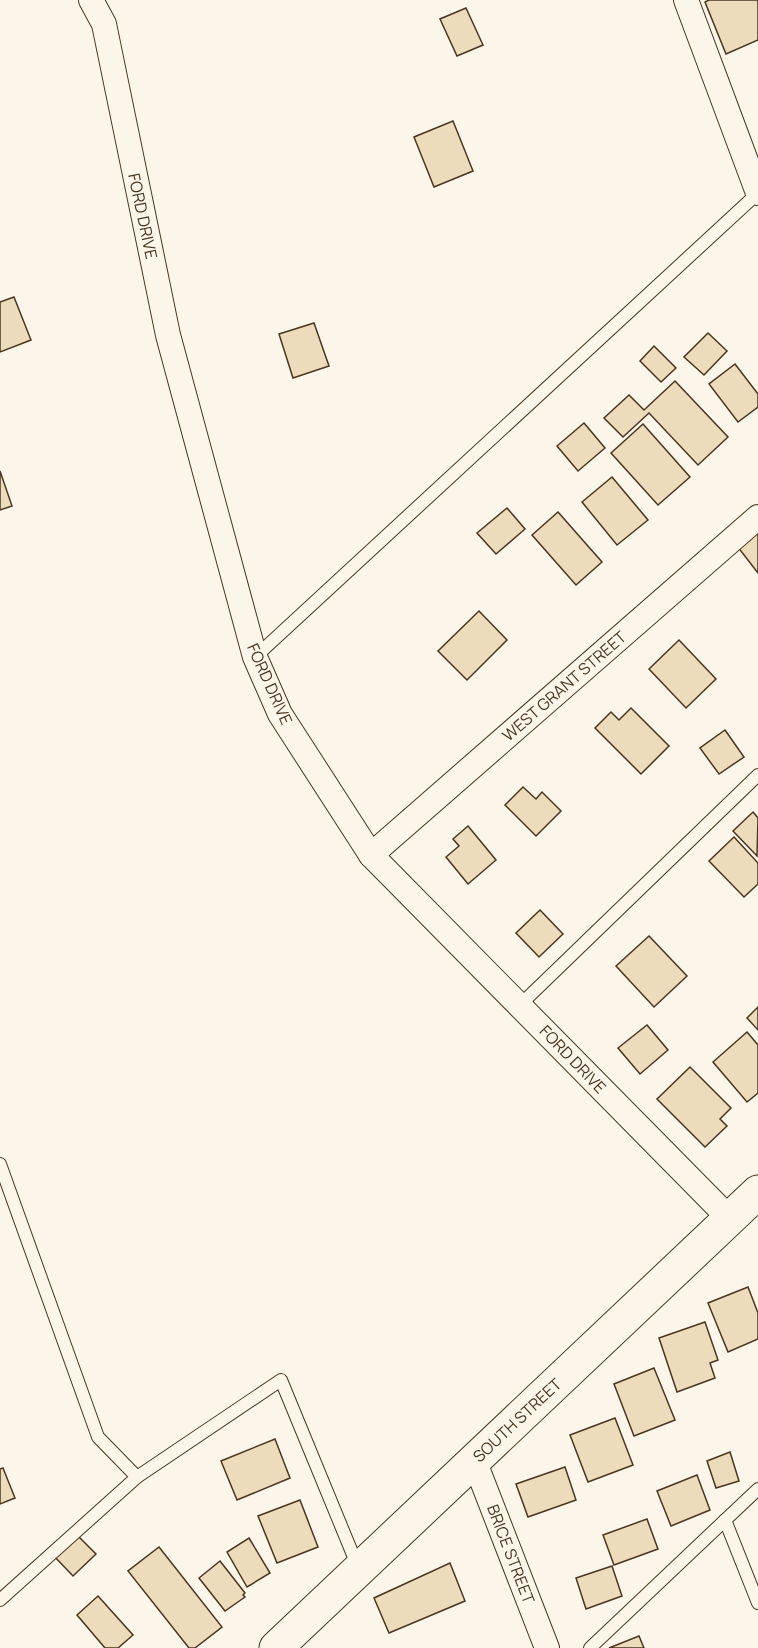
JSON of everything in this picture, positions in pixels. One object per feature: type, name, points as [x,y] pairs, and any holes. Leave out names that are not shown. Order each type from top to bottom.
[{"type":"street","name":"FORD DRIVE","points":[[91,0],[104,24],[168,335],[255,657],[280,714],[371,855],[729,1218]]},
{"type":"street","points":[[686,0],[758,193]]},
{"type":"street","name":"WEST GRANT STREET","points":[[371,855],[758,517]]},
{"type":"street","name":"SOUTH STREET","points":[[276,1648],[758,1192]]},
{"type":"street","name":"BRICE STREET","points":[[474,1460],[547,1648]]},
{"type":"lane","points":[[255,657],[758,193]]},
{"type":"lane","points":[[520,1005],[758,775]]},
{"type":"lane","points":[[0,1164],[98,1437],[136,1477]]},
{"type":"lane","points":[[0,1600],[136,1477],[281,1380],[359,1569]]},
{"type":"lane","points":[[590,1648],[758,1489]]},
{"type":"lane","points":[[725,1520],[758,1603]]},
{"type":"building","points":[[709,0],[758,0],[758,40],[726,54],[705,2]]},
{"type":"building","points":[[466,8],[483,45],[457,56],[440,19]]},
{"type":"building","points":[[453,121],[473,171],[434,187],[414,137]]},
{"type":"building","points":[[14,297],[31,340],[0,352],[0,302]]},
{"type":"building","points":[[314,323],[329,366],[293,378],[279,334]]},
{"type":"building","points":[[708,333],[727,351],[704,375],[684,357]]},
{"type":"building","points":[[654,346],[676,368],[661,382],[640,361]]},
{"type":"building","points":[[735,364],[758,394],[758,407],[738,422],[709,384]]},
{"type":"building","points":[[675,381],[728,437],[698,465],[649,413],[623,437],[604,418],[629,395],[644,410]]},
{"type":"building","points":[[584,423],[605,448],[578,471],[557,446]]},
{"type":"building","points":[[643,424],[690,477],[658,505],[611,453]]},
{"type":"building","points":[[0,471],[12,506],[0,510]]},
{"type":"building","points":[[612,477],[648,520],[617,545],[582,502]]},
{"type":"building","points":[[507,508],[525,529],[496,554],[477,533]]},
{"type":"building","points":[[558,512],[602,562],[576,585],[532,535]]},
{"type":"building","points":[[758,530],[758,573],[737,546]]},
{"type":"building","points":[[479,611],[507,640],[467,680],[438,651]]},
{"type":"building","points":[[679,640],[716,679],[686,708],[649,669]]},
{"type":"building","points":[[631,708],[669,746],[641,774],[595,728],[611,712],[619,720]]},
{"type":"building","points":[[725,730],[744,757],[719,774],[700,748]]},
{"type":"building","points":[[523,787],[536,799],[542,792],[561,811],[536,836],[505,805]]},
{"type":"building","points":[[753,812],[758,818],[757,856],[733,831]]},
{"type":"building","points":[[468,826],[496,860],[468,884],[446,857],[459,846],[453,839]]},
{"type":"building","points":[[734,837],[758,863],[758,884],[744,897],[709,861]]},
{"type":"building","points":[[540,910],[563,934],[539,957],[516,933]]},
{"type":"building","points":[[649,936],[687,976],[654,1007],[616,966]]},
{"type":"building","points":[[758,1007],[758,1030],[747,1018]]},
{"type":"building","points":[[647,1025],[668,1050],[640,1074],[618,1048]]},
{"type":"building","points":[[747,1032],[758,1045],[758,1093],[747,1102],[713,1062]]},
{"type":"building","points":[[690,1067],[731,1108],[720,1119],[727,1126],[705,1147],[657,1099]]},
{"type":"building","points":[[748,1287],[758,1313],[758,1339],[728,1352],[708,1303]]},
{"type":"building","points":[[705,1322],[718,1360],[710,1363],[715,1378],[677,1392],[659,1338]]},
{"type":"building","points":[[654,1368],[675,1420],[634,1436],[614,1384]]},
{"type":"building","points":[[615,1418],[633,1465],[588,1482],[570,1435]]},
{"type":"building","points":[[275,1439],[290,1478],[237,1500],[221,1461]]},
{"type":"building","points":[[730,1452],[739,1481],[716,1488],[707,1461]]},
{"type":"building","points":[[565,1467],[576,1500],[528,1517],[516,1484]]},
{"type":"building","points":[[3,1468],[15,1498],[0,1504],[0,1469]]},
{"type":"building","points":[[697,1475],[710,1510],[671,1526],[657,1491]]},
{"type":"building","points":[[300,1500],[318,1547],[277,1563],[258,1516]]},
{"type":"building","points":[[647,1519],[658,1549],[614,1565],[603,1535]]},
{"type":"building","points":[[75,1533],[96,1554],[73,1576],[53,1555]]},
{"type":"building","points":[[249,1538],[270,1573],[247,1587],[227,1552]]},
{"type":"building","points":[[159,1547],[222,1627],[195,1648],[189,1648],[128,1571]]},
{"type":"building","points":[[220,1561],[245,1593],[243,1595],[245,1597],[225,1611],[199,1578]]},
{"type":"building","points":[[450,1563],[465,1601],[389,1633],[374,1598]]},
{"type":"building","points":[[612,1566],[622,1596],[586,1609],[576,1578]]},
{"type":"building","points":[[98,1596],[133,1635],[118,1648],[105,1648],[77,1615]]},
{"type":"building","points":[[639,1636],[644,1648],[609,1648]]}]
